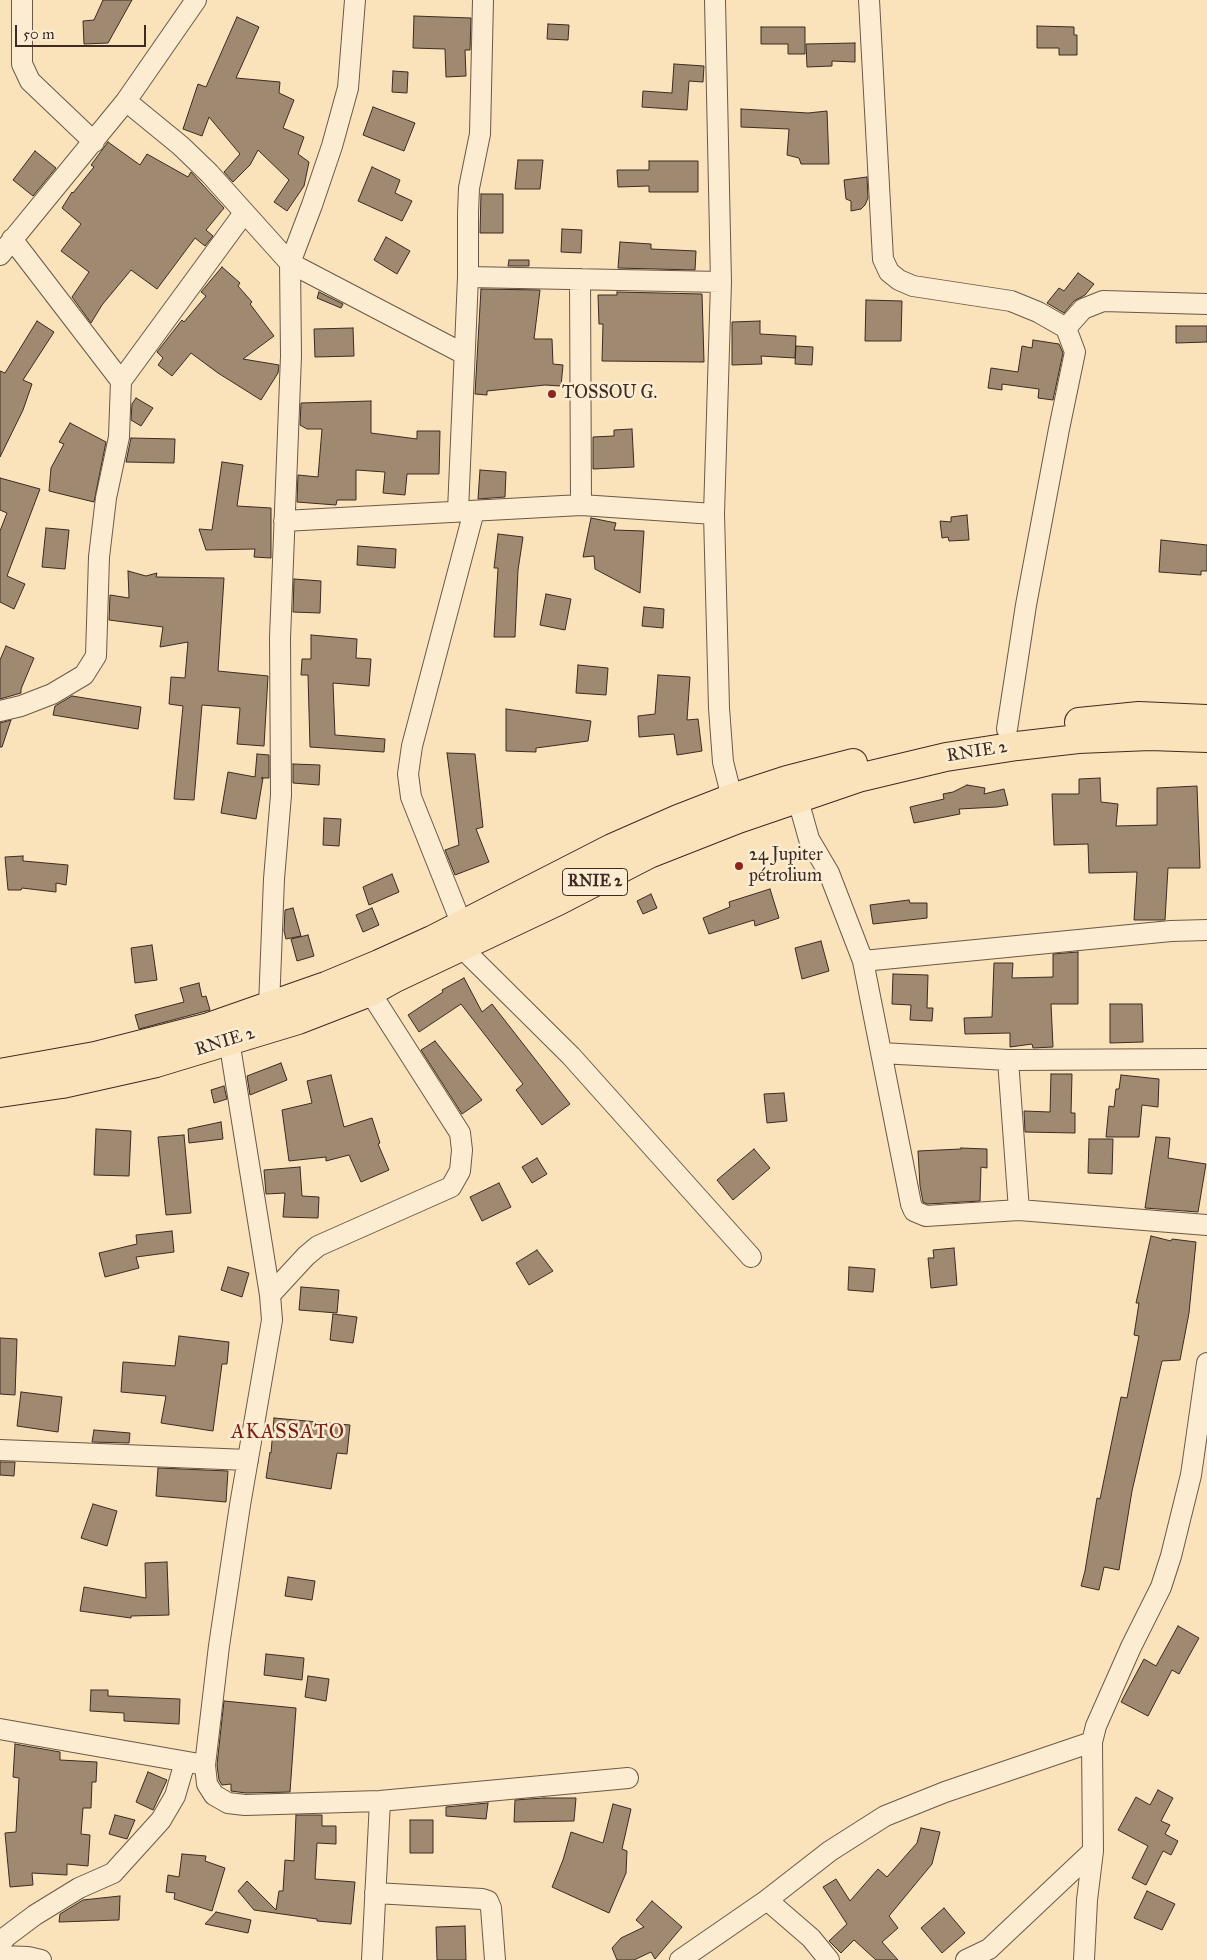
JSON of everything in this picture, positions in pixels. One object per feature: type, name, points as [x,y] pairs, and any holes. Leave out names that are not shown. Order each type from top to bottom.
[{"type":"highway","name":"RNIE 2","points":[[735,809],[787,780],[872,758],[1007,729],[1139,716],[1207,719]]},
{"type":"highway","name":"RNIE 2","points":[[0,1093],[62,1084],[156,1063],[298,1020],[370,992],[461,936],[612,848],[735,809],[798,800],[858,778],[955,755],[1078,740],[1150,736],[1207,738]]},
{"type":"highway","name":"RNIE 2","points":[[0,1073],[95,1056],[209,1027],[326,986],[379,964],[461,936]]},
{"type":"street","points":[[22,0],[22,64],[30,82],[94,142]]},
{"type":"street","points":[[0,255],[46,196],[94,142],[126,101],[196,0]]},
{"type":"street","points":[[269,1006],[274,879],[281,795],[280,638],[291,356],[290,263],[332,146],[348,88],[355,0]]},
{"type":"street","points":[[483,0],[480,134],[469,188],[468,277],[464,354],[466,511],[412,746],[408,774],[411,797],[461,936],[751,1257]]},
{"type":"street","points":[[715,0],[720,282],[714,514],[720,737],[723,762],[735,809]]},
{"type":"street","points":[[869,0],[883,259],[889,272],[899,280],[913,286],[1011,301],[1038,312],[1066,328],[1075,352],[1026,605],[1007,729]]},
{"type":"street","points":[[126,101],[181,146],[209,173],[290,263],[464,354]]},
{"type":"street","points":[[0,710],[21,706],[52,694],[84,674],[96,656],[99,557],[106,498],[119,437],[122,381],[244,213]]},
{"type":"street","points":[[12,239],[122,381]]},
{"type":"street","points":[[468,277],[720,282]]},
{"type":"street","points":[[580,279],[581,505]]},
{"type":"street","points":[[1066,328],[1083,309],[1104,301],[1207,304]]},
{"type":"street","points":[[284,521],[581,505],[714,514]]},
{"type":"street","points":[[798,800],[809,839],[829,873],[864,961],[911,1204],[914,1211],[926,1216],[1019,1210],[1207,1225]]},
{"type":"street","points":[[864,961],[1171,931],[1207,930]]},
{"type":"street","points":[[270,1295],[306,1256],[318,1246],[451,1187],[460,1171],[462,1150],[460,1133],[370,992]]},
{"type":"street","points":[[229,1040],[270,1295],[272,1320],[219,1646],[205,1765],[207,1784],[214,1795],[228,1803],[254,1805],[380,1801],[628,1778]]},
{"type":"street","points":[[881,1053],[1008,1060],[1207,1058]]},
{"type":"street","points":[[1008,1060],[1019,1210]]},
{"type":"street","points":[[1084,1960],[1087,1900],[1093,1851],[1092,1742],[1096,1726],[1131,1647],[1161,1587],[1199,1471],[1207,1363]]},
{"type":"street","points":[[0,1450],[248,1460]]},
{"type":"street","points":[[0,1729],[205,1765]]},
{"type":"street","points":[[680,1960],[767,1900],[830,1852],[885,1816],[945,1792],[1092,1742]]},
{"type":"street","points":[[0,1944],[7,1936],[35,1915],[79,1888],[113,1873],[161,1820],[176,1796],[185,1762]]},
{"type":"street","points":[[372,1960],[380,1801]]},
{"type":"street","points":[[966,1960],[989,1949],[1093,1851]]},
{"type":"street","points":[[375,1893],[482,1899],[488,1901],[491,1908],[495,1960]]},
{"type":"street","points":[[767,1900],[811,1938],[829,1960]]},
{"type":"street","points":[[0,1956],[28,1957],[40,1960]]},
{"type":"building","points":[[103,0],[132,0],[108,43],[84,44],[83,21],[94,20]]},
{"type":"building","points":[[414,16],[471,18],[470,50],[465,50],[466,76],[446,77],[445,49],[413,48]]},
{"type":"building","points":[[237,17],[259,27],[236,78],[280,82],[279,93],[294,100],[283,128],[304,137],[298,154],[309,162],[304,186],[287,211],[274,202],[289,180],[258,150],[250,165],[233,182],[224,172],[240,154],[209,117],[202,136],[183,129],[198,84],[206,87]]},
{"type":"building","points":[[548,24],[569,25],[568,40],[547,39]]},
{"type":"building","points":[[1037,26],[1074,27],[1074,35],[1077,35],[1077,55],[1059,55],[1059,48],[1037,48]]},
{"type":"building","points":[[761,27],[805,27],[805,54],[788,54],[788,44],[761,44]]},
{"type":"building","points":[[855,43],[855,62],[832,61],[832,66],[807,67],[806,44]]},
{"type":"building","points":[[674,64],[704,66],[703,82],[689,81],[687,110],[642,107],[643,91],[672,93]]},
{"type":"building","points":[[393,71],[408,72],[407,93],[392,92]]},
{"type":"building","points":[[373,107],[415,123],[404,151],[363,135]]},
{"type":"building","points":[[741,109],[808,113],[827,111],[829,164],[801,164],[799,158],[787,155],[789,129],[741,127]]},
{"type":"building","points":[[108,142],[140,165],[147,154],[188,177],[191,172],[224,208],[206,230],[213,236],[205,246],[195,238],[157,289],[131,270],[102,305],[91,323],[72,297],[89,272],[61,251],[81,224],[62,208],[72,192],[94,167],[91,165]]},
{"type":"building","points":[[35,151],[56,168],[33,196],[13,180]]},
{"type":"building","points":[[518,160],[543,160],[540,189],[515,189]]},
{"type":"building","points":[[649,161],[698,161],[698,192],[649,192],[649,186],[618,187],[617,170],[649,170]]},
{"type":"building","points":[[372,167],[400,180],[395,193],[412,201],[402,221],[358,201]]},
{"type":"building","points":[[867,177],[868,198],[865,205],[861,209],[851,211],[851,201],[846,199],[844,180]]},
{"type":"building","points":[[481,194],[503,194],[503,233],[480,233]]},
{"type":"building","points":[[562,229],[582,230],[581,253],[561,252]]},
{"type":"building","points":[[386,237],[410,251],[397,274],[374,260]]},
{"type":"building","points":[[620,242],[651,244],[651,249],[696,251],[695,270],[618,268]]},
{"type":"building","points":[[509,260],[529,260],[529,266],[508,266]]},
{"type":"building","points":[[222,267],[240,283],[238,286],[252,302],[250,304],[274,336],[243,359],[279,365],[278,373],[261,400],[218,373],[191,353],[172,376],[158,365],[163,358],[157,352],[182,320],[184,322],[206,296],[201,292]]},
{"type":"building","points":[[1078,273],[1094,284],[1085,295],[1074,301],[1064,313],[1047,303],[1059,288],[1064,291]]},
{"type":"building","points":[[481,289],[540,290],[534,339],[552,339],[553,364],[563,365],[561,386],[545,385],[487,391],[487,395],[475,394]]},
{"type":"building","points":[[319,292],[343,304],[341,308],[317,298]]},
{"type":"building","points":[[617,292],[702,294],[704,362],[602,361],[603,324],[599,324],[598,295],[617,295]]},
{"type":"building","points":[[866,300],[902,301],[901,341],[865,341]]},
{"type":"building","points":[[37,321],[54,332],[23,380],[32,384],[23,410],[0,457],[0,371],[5,373]]},
{"type":"building","points":[[760,321],[760,334],[796,336],[795,358],[761,356],[762,364],[732,365],[732,322]]},
{"type":"building","points":[[1176,326],[1207,326],[1207,342],[1176,343]]},
{"type":"building","points":[[353,328],[354,356],[315,357],[314,329]]},
{"type":"building","points":[[1033,340],[1059,344],[1063,353],[1053,400],[1038,398],[1039,389],[1002,384],[1002,390],[988,388],[991,368],[1018,372],[1022,346],[1032,348]]},
{"type":"building","points":[[796,346],[813,347],[812,365],[795,364]]},
{"type":"building","points":[[136,398],[153,408],[141,426],[131,420],[132,404]]},
{"type":"building","points":[[371,401],[371,433],[417,439],[417,431],[440,431],[439,474],[407,474],[405,495],[383,493],[385,472],[356,470],[356,500],[337,500],[336,505],[297,502],[298,475],[318,477],[322,429],[307,429],[300,425],[301,403]]},
{"type":"building","points":[[70,423],[106,442],[94,502],[49,491],[51,468],[64,444],[59,442]]},
{"type":"building","points":[[632,429],[634,467],[593,469],[593,437],[614,436],[614,430]]},
{"type":"building","points":[[131,438],[175,439],[174,463],[126,462]]},
{"type":"building","points":[[222,462],[243,465],[237,506],[271,508],[271,558],[254,557],[255,549],[206,550],[199,529],[212,530]]},
{"type":"building","points":[[480,470],[506,472],[505,497],[478,499]]},
{"type":"building","points":[[0,478],[40,489],[7,576],[25,584],[14,609],[0,602],[0,531],[7,513],[0,510]]},
{"type":"building","points":[[967,515],[969,540],[949,541],[948,537],[942,538],[940,521],[951,522],[951,517]]},
{"type":"building","points":[[591,518],[616,523],[614,530],[644,531],[640,593],[595,569],[594,556],[583,557]]},
{"type":"building","points":[[46,528],[69,530],[65,569],[42,567]]},
{"type":"building","points":[[498,534],[523,537],[518,570],[515,637],[494,637],[498,568],[494,568]]},
{"type":"building","points":[[1161,540],[1207,545],[1207,571],[1201,571],[1201,575],[1159,572]]},
{"type":"building","points":[[358,546],[396,549],[395,568],[357,565]]},
{"type":"building","points":[[128,571],[146,576],[157,573],[156,577],[224,578],[218,671],[268,676],[264,746],[237,744],[240,708],[202,705],[194,800],[174,799],[183,706],[169,704],[171,677],[185,678],[188,642],[160,647],[163,627],[109,620],[110,595],[129,598]]},
{"type":"building","points":[[294,579],[321,581],[320,613],[293,612]]},
{"type":"building","points":[[546,594],[571,599],[565,630],[540,625]]},
{"type":"building","points":[[644,607],[664,609],[663,628],[642,626]]},
{"type":"building","points":[[311,635],[357,639],[356,658],[371,659],[369,686],[333,683],[335,735],[385,739],[384,752],[310,747],[308,675],[301,675],[302,659],[311,659]]},
{"type":"building","points":[[6,646],[34,658],[21,693],[0,699],[0,660]]},
{"type":"building","points":[[578,665],[608,668],[606,695],[576,693]]},
{"type":"building","points":[[658,675],[690,677],[687,720],[698,719],[702,751],[677,755],[674,734],[639,737],[638,716],[655,714]]},
{"type":"building","points":[[72,696],[141,707],[138,729],[53,715],[55,706]]},
{"type":"building","points":[[506,709],[591,721],[588,741],[536,748],[536,752],[506,751]]},
{"type":"building","points":[[11,720],[2,747],[0,747],[0,723]]},
{"type":"building","points":[[447,753],[475,754],[483,827],[476,829],[489,862],[455,875],[445,850],[459,845]]},
{"type":"building","points":[[257,754],[269,755],[269,778],[263,778],[256,819],[221,813],[228,772],[255,777]]},
{"type":"building","points":[[293,764],[320,765],[319,785],[293,783]]},
{"type":"building","points":[[1100,778],[1101,802],[1118,804],[1116,826],[1157,825],[1157,788],[1197,786],[1200,868],[1168,868],[1165,920],[1134,920],[1137,872],[1089,873],[1088,844],[1054,845],[1052,794],[1079,794],[1079,779]]},
{"type":"building","points":[[967,785],[985,788],[984,794],[1004,789],[1008,805],[959,809],[960,814],[914,823],[910,807],[944,799],[943,794],[953,792]]},
{"type":"building","points":[[324,818],[341,819],[339,846],[323,845]]},
{"type":"building","points":[[23,856],[23,861],[68,865],[66,885],[56,883],[56,892],[22,888],[21,890],[8,890],[5,857]]},
{"type":"building","points":[[392,874],[399,892],[369,905],[363,887]]},
{"type":"building","points":[[770,889],[779,918],[755,926],[754,920],[709,934],[703,918],[730,907],[729,902]]},
{"type":"building","points":[[651,894],[657,908],[643,914],[637,901]]},
{"type":"building","points":[[909,900],[910,903],[927,903],[927,918],[873,924],[870,905]]},
{"type":"building","points":[[293,908],[301,936],[286,939],[284,931],[285,910]]},
{"type":"building","points":[[372,908],[379,925],[363,932],[356,915]]},
{"type":"building","points":[[308,935],[314,956],[297,961],[291,939]]},
{"type":"building","points":[[821,941],[829,971],[802,979],[795,948]]},
{"type":"building","points":[[152,945],[157,980],[135,983],[131,948]]},
{"type":"building","points":[[1078,952],[1078,1004],[1051,1004],[1053,1047],[1033,1048],[1032,1044],[1010,1047],[1010,1033],[965,1034],[964,1018],[992,1017],[994,963],[1013,963],[1012,978],[1053,977],[1053,954]]},
{"type":"building","points":[[893,974],[928,975],[927,1008],[933,1008],[932,1021],[910,1020],[911,1005],[892,1004]]},
{"type":"building","points":[[464,978],[482,1012],[492,1004],[570,1104],[542,1125],[516,1090],[523,1084],[461,1004],[419,1032],[408,1015],[443,992],[442,990]]},
{"type":"building","points":[[199,983],[202,997],[206,996],[210,1010],[139,1029],[135,1015],[184,1002],[180,988]]},
{"type":"building","points":[[1110,1004],[1142,1004],[1143,1042],[1110,1043]]},
{"type":"building","points":[[435,1041],[482,1100],[462,1114],[421,1050]]},
{"type":"building","points":[[281,1063],[287,1080],[250,1095],[247,1076]]},
{"type":"building","points":[[1051,1074],[1072,1074],[1071,1113],[1075,1113],[1075,1133],[1025,1132],[1024,1111],[1050,1112]]},
{"type":"building","points":[[331,1075],[344,1127],[372,1118],[380,1143],[378,1144],[389,1170],[361,1182],[349,1155],[326,1161],[326,1157],[289,1161],[282,1110],[312,1103],[307,1081]]},
{"type":"building","points":[[1121,1075],[1159,1079],[1158,1107],[1142,1105],[1139,1137],[1106,1137],[1109,1106],[1114,1107],[1116,1089],[1119,1089]]},
{"type":"building","points":[[224,1086],[227,1099],[214,1103],[211,1090]]},
{"type":"building","points":[[784,1093],[787,1121],[767,1123],[764,1094]]},
{"type":"building","points":[[221,1122],[223,1139],[189,1143],[188,1129]]},
{"type":"building","points":[[96,1129],[131,1131],[129,1176],[94,1175]]},
{"type":"building","points":[[184,1135],[191,1213],[166,1215],[158,1137]]},
{"type":"building","points":[[1156,1137],[1170,1138],[1168,1158],[1206,1164],[1198,1212],[1145,1208]]},
{"type":"building","points":[[1089,1139],[1113,1139],[1112,1174],[1088,1173]]},
{"type":"building","points":[[961,1148],[987,1149],[987,1168],[981,1167],[980,1201],[927,1204],[923,1202],[918,1151]]},
{"type":"building","points":[[754,1149],[770,1168],[733,1200],[717,1180]]},
{"type":"building","points":[[537,1158],[547,1174],[532,1183],[522,1167]]},
{"type":"building","points":[[300,1167],[302,1196],[319,1197],[318,1218],[283,1217],[285,1193],[266,1194],[264,1170]]},
{"type":"building","points":[[499,1183],[511,1207],[482,1221],[470,1197]]},
{"type":"building","points":[[172,1231],[174,1252],[136,1257],[139,1268],[105,1277],[99,1253],[137,1244],[136,1235]]},
{"type":"building","points":[[1151,1236],[1171,1241],[1172,1239],[1196,1242],[1189,1313],[1180,1360],[1162,1361],[1132,1491],[1119,1570],[1104,1567],[1099,1590],[1081,1586],[1097,1498],[1100,1499],[1121,1397],[1127,1398],[1139,1336],[1134,1335],[1139,1303],[1136,1303]]},
{"type":"building","points":[[954,1248],[957,1285],[931,1288],[928,1258],[934,1258],[933,1250]]},
{"type":"building","points":[[537,1250],[553,1271],[529,1285],[516,1263]]},
{"type":"building","points":[[228,1267],[249,1273],[242,1297],[221,1290]]},
{"type":"building","points":[[849,1267],[875,1269],[873,1292],[848,1290]]},
{"type":"building","points":[[301,1287],[339,1290],[337,1313],[299,1310]]},
{"type":"building","points":[[333,1314],[357,1317],[353,1343],[330,1340]]},
{"type":"building","points":[[179,1336],[229,1342],[227,1364],[222,1364],[213,1431],[161,1423],[166,1396],[121,1392],[123,1362],[175,1366]]},
{"type":"building","points":[[0,1338],[17,1339],[15,1395],[0,1394]]},
{"type":"building","points":[[21,1392],[62,1397],[58,1432],[17,1426]]},
{"type":"building","points":[[274,1418],[350,1425],[347,1454],[337,1453],[331,1489],[266,1478],[271,1453]]},
{"type":"building","points":[[94,1430],[130,1433],[129,1443],[92,1442]]},
{"type":"building","points":[[0,1462],[15,1462],[14,1476],[0,1475]]},
{"type":"building","points":[[158,1468],[228,1471],[226,1502],[156,1496]]},
{"type":"building","points":[[93,1504],[117,1511],[107,1546],[81,1538]]},
{"type":"building","points":[[167,1562],[169,1615],[131,1616],[131,1618],[80,1611],[84,1587],[146,1598],[145,1563]]},
{"type":"building","points":[[288,1577],[315,1581],[312,1600],[285,1596]]},
{"type":"building","points":[[1178,1626],[1199,1638],[1179,1674],[1172,1670],[1148,1716],[1121,1702],[1144,1659],[1156,1666]]},
{"type":"building","points":[[266,1654],[304,1658],[302,1680],[264,1675]]},
{"type":"building","points":[[308,1676],[329,1679],[326,1701],[305,1697]]},
{"type":"building","points":[[91,1690],[108,1690],[108,1696],[180,1699],[179,1724],[124,1721],[124,1713],[90,1711]]},
{"type":"building","points":[[224,1701],[296,1708],[290,1792],[246,1793],[231,1791],[231,1784],[222,1785],[219,1780],[217,1765]]},
{"type":"building","points":[[15,1744],[60,1752],[60,1760],[97,1762],[96,1782],[92,1782],[91,1808],[83,1808],[81,1834],[90,1835],[88,1866],[67,1864],[67,1875],[32,1873],[33,1885],[10,1887],[5,1833],[16,1832],[19,1778],[13,1777]]},
{"type":"building","points":[[148,1772],[167,1780],[153,1810],[136,1802]]},
{"type":"building","points":[[1158,1790],[1173,1798],[1161,1821],[1170,1825],[1165,1834],[1178,1841],[1171,1855],[1163,1851],[1146,1885],[1132,1878],[1148,1846],[1118,1830],[1136,1797],[1150,1805]]},
{"type":"building","points":[[576,1798],[574,1821],[514,1822],[515,1800]]},
{"type":"building","points":[[488,1803],[486,1819],[446,1816],[446,1807]]},
{"type":"building","points":[[613,1804],[631,1809],[622,1849],[627,1851],[626,1873],[609,1913],[552,1887],[563,1860],[571,1832],[603,1843]]},
{"type":"building","points":[[115,1815],[135,1820],[127,1839],[109,1834]]},
{"type":"building","points":[[296,1815],[322,1815],[322,1826],[336,1826],[336,1844],[317,1843],[315,1879],[355,1882],[351,1924],[317,1921],[317,1919],[254,1910],[238,1891],[247,1881],[276,1910],[279,1891],[283,1891],[285,1860],[294,1861]]},
{"type":"building","points":[[410,1820],[433,1820],[433,1853],[410,1853]]},
{"type":"building","points":[[921,1828],[940,1832],[932,1864],[889,1916],[898,1928],[882,1942],[898,1960],[876,1960],[854,1940],[841,1953],[829,1941],[847,1924],[823,1887],[836,1879],[850,1901],[878,1869],[887,1877],[917,1843]]},
{"type":"building","points":[[182,1854],[206,1856],[205,1861],[225,1868],[212,1911],[174,1899],[175,1893],[166,1892],[168,1875],[179,1877]]},
{"type":"building","points":[[1147,1891],[1175,1904],[1162,1930],[1134,1918]]},
{"type":"building","points":[[120,1896],[119,1920],[59,1922],[60,1914],[83,1900]]},
{"type":"building","points":[[652,1901],[682,1927],[655,1959],[651,1952],[634,1960],[617,1960],[612,1948],[621,1938],[644,1927],[636,1920]]},
{"type":"building","points":[[944,1908],[965,1933],[942,1953],[921,1928]]},
{"type":"building","points":[[216,1912],[251,1920],[248,1933],[205,1924]]},
{"type":"building","points":[[465,1926],[466,1960],[437,1960],[436,1927]]},
{"type":"place","name":"TOSSOU G.","points":[[552,394]]},
{"type":"place","name":"24 Jupiter pétrolium","points":[[739,866]]},
{"type":"district","name":"AKASSATO","points":[[288,1433]]}]
